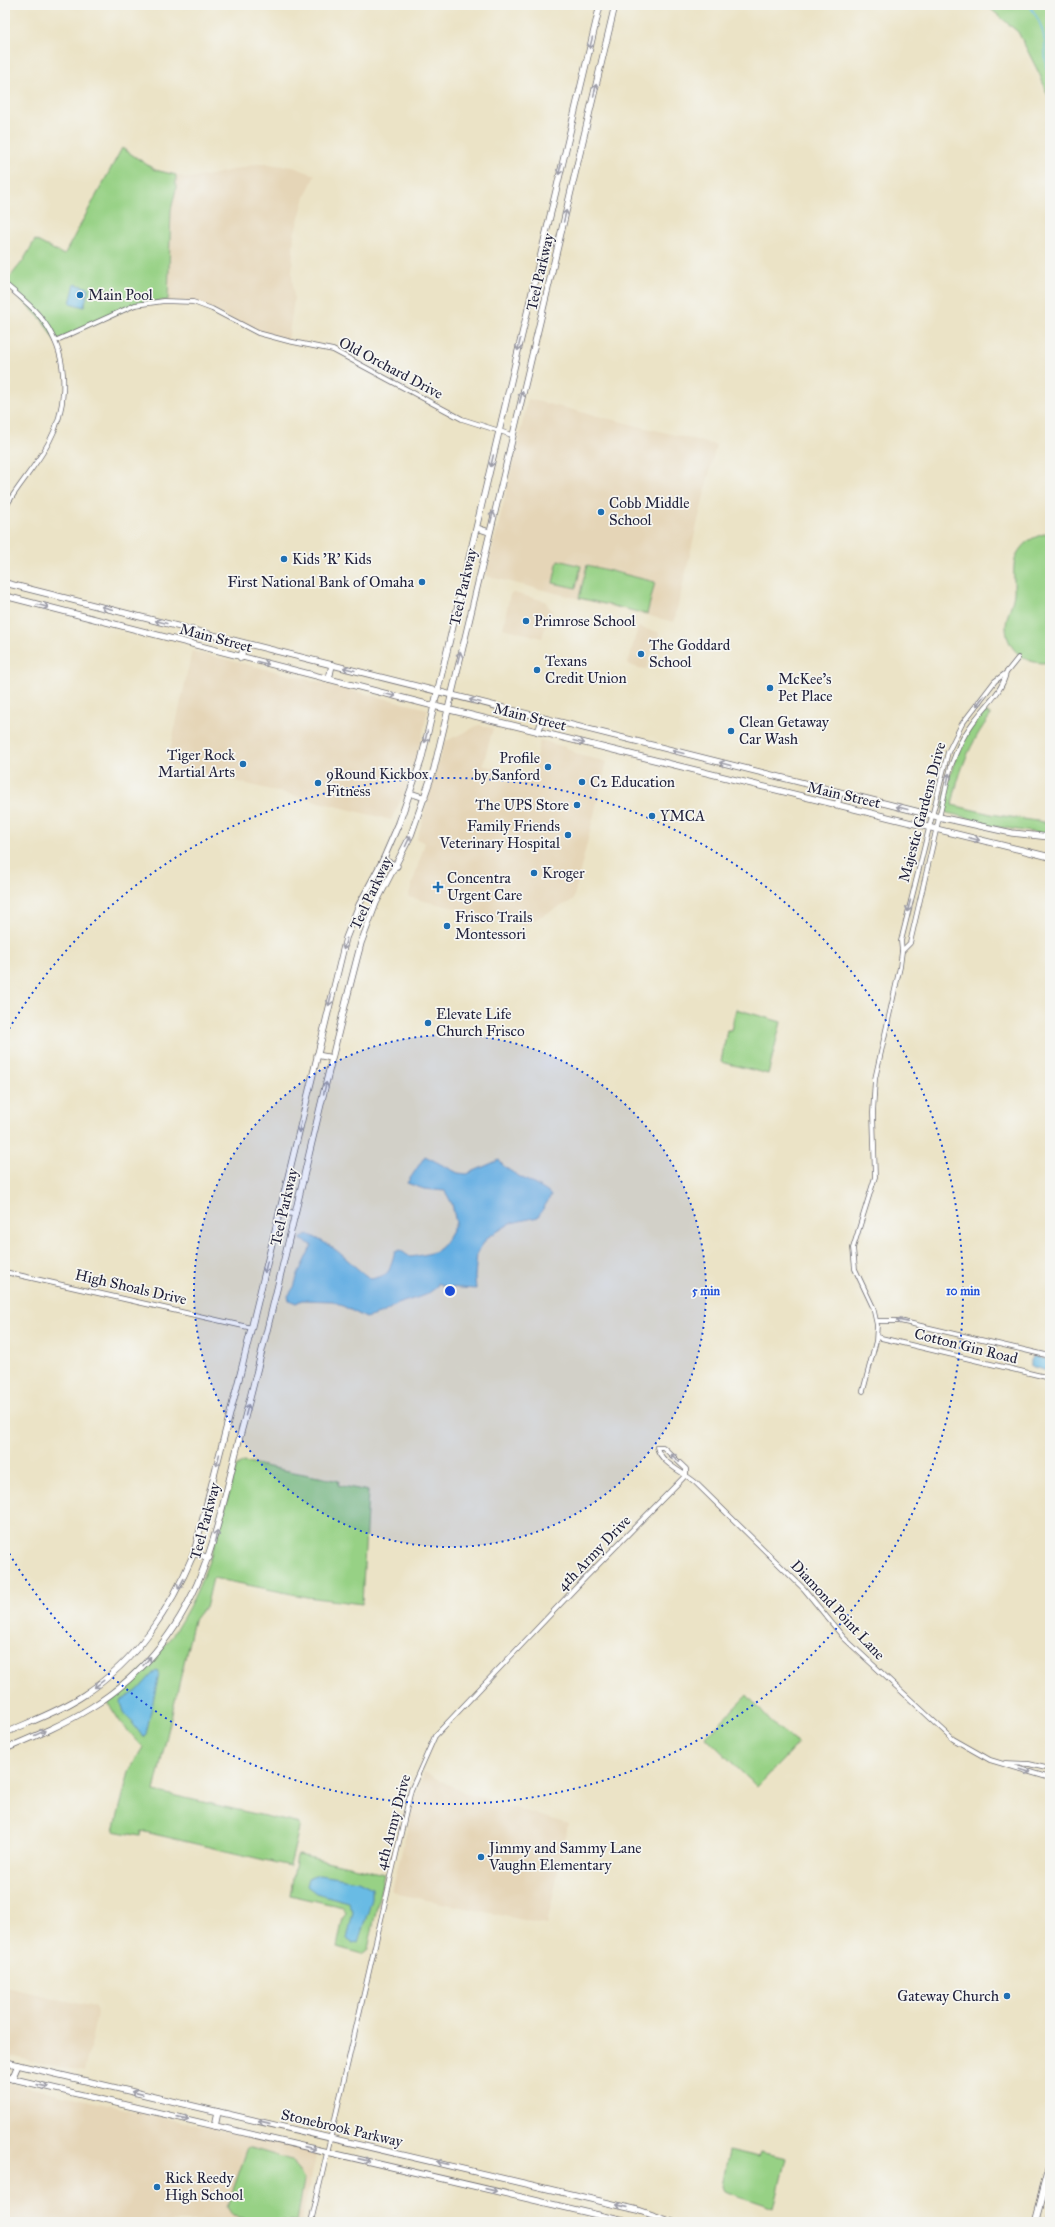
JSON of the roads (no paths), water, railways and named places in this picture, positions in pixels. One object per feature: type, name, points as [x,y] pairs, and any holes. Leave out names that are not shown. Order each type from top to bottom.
[{"type":"main road","name":"Teel Parkway","points":[[5,1733],[44,1716],[84,1695],[119,1669],[151,1634],[159,1622],[184,1579],[194,1553],[252,1328],[346,938],[359,905],[383,860],[410,793],[438,692],[600,5]]},
{"type":"main road","name":"Teel Parkway","points":[[5,1749],[86,1711],[123,1686],[162,1644],[179,1618],[202,1575],[209,1558],[268,1330],[332,1058],[361,943],[376,903],[397,866],[425,798],[615,5]]},
{"type":"main road","points":[[477,528],[489,532]]},
{"type":"main road","name":"Main Street","points":[[5,583],[840,793],[1012,834],[1050,837]]},
{"type":"main road","name":"Main Street","points":[[5,596],[241,658],[837,806],[1050,857]]},
{"type":"main road","points":[[241,658],[244,644]]},
{"type":"main road","points":[[328,679],[332,665]]},
{"type":"main road","points":[[538,732],[543,718]]},
{"type":"main road","points":[[410,793],[425,798]]},
{"type":"main road","points":[[837,806],[840,793]]},
{"type":"main road","points":[[383,860],[397,866]]},
{"type":"main road","points":[[317,1055],[332,1058]]},
{"type":"main road","points":[[280,1210],[295,1214]]},
{"type":"main road","points":[[194,1553],[209,1558]]},
{"type":"main road","name":"Stonebrook Parkway","points":[[5,2062],[638,2210],[673,2222]]},
{"type":"main road","points":[[12,2079],[18,2065]]},
{"type":"main road","name":"Stonebrook Parkway","points":[[5,2077],[628,2222]]},
{"type":"main road","points":[[215,2126],[218,2112]]},
{"type":"main road","points":[[1035,2222],[1050,2166]]},
{"type":"main road","points":[[1047,2222],[1050,2213]]},
{"type":"street","points":[[5,284],[36,312],[55,341],[63,380],[63,395],[57,422],[49,443],[17,487],[5,508]]},
{"type":"street","name":"Old Orchard Drive","points":[[55,341],[135,305],[164,300],[193,302],[212,309],[258,333],[333,350],[462,419],[512,435]]},
{"type":"street","name":"Majestic Gardens Drive","points":[[863,1391],[877,1336],[877,1321],[873,1307],[856,1274],[853,1248],[875,1177],[873,1113],[875,1079],[902,951],[901,941],[945,762],[959,730],[995,681],[1006,673],[1018,658]]},
{"type":"street","name":"Majestic Gardens Drive","points":[[902,951],[910,943],[951,766],[958,747],[970,726],[1001,686],[1006,673]]},
{"type":"street","points":[[912,894],[921,896]]},
{"type":"street","name":"High Shoals Drive","points":[[5,1272],[252,1328]]},
{"type":"street","name":"Cotton Gin Road","points":[[877,1321],[900,1320],[1050,1356]]},
{"type":"street","name":"Cotton Gin Road","points":[[877,1336],[1050,1378]]},
{"type":"street","name":"Diamond Point Lane","points":[[686,1475],[686,1468],[663,1447],[657,1447],[658,1452],[680,1473],[686,1475],[804,1590],[823,1610],[844,1638],[953,1739],[1001,1763],[1050,1778]]},
{"type":"street","name":"4th Army Drive","points":[[311,2222],[329,2137],[411,1790],[435,1736],[585,1578],[686,1475]]},
{"type":"street","name":"Diamond Point Lane","points":[[1001,1763],[1029,1764],[1050,1769]]},
{"type":"water","name":"Main Pool","points":[[75,284],[89,288],[84,307],[70,303]]},
{"type":"water","points":[[425,1156],[458,1173],[467,1174],[499,1160],[510,1170],[543,1189],[551,1196],[538,1217],[511,1223],[487,1238],[477,1253],[475,1277],[476,1289],[446,1287],[438,1283],[437,1287],[426,1295],[397,1304],[383,1313],[366,1318],[333,1301],[302,1300],[296,1303],[289,1300],[288,1296],[294,1287],[298,1274],[312,1245],[300,1239],[308,1234],[334,1249],[371,1279],[383,1275],[389,1271],[395,1252],[400,1250],[410,1257],[434,1252],[443,1245],[456,1223],[452,1204],[445,1191],[424,1189],[407,1183]]},
{"type":"water","points":[[1034,1356],[1050,1361],[1050,1372],[1031,1366],[1031,1360]]},
{"type":"water","points":[[156,1670],[159,1671],[158,1679],[146,1734],[143,1737],[124,1712],[121,1703],[122,1700],[137,1691]]},
{"type":"water","points":[[319,1875],[358,1881],[372,1888],[372,1900],[358,1942],[352,1943],[347,1939],[353,1912],[349,1902],[316,1893],[307,1886],[309,1878]]},
{"type":"waterway","points":[[1028,5],[1038,19],[1042,30],[1045,42],[1046,66],[1050,77]]},
{"type":"place","name":"Main Pool","points":[[80,295]]},
{"type":"place","name":"Cobb Middle School","points":[[601,512]]},
{"type":"place","name":"Kids 'R' Kids","points":[[284,559]]},
{"type":"place","name":"First National Bank of Omaha","points":[[422,582]]},
{"type":"place","name":"Primrose School","points":[[526,621]]},
{"type":"place","name":"The Goddard School","points":[[641,654]]},
{"type":"place","name":"Texans Credit Union","points":[[537,670]]},
{"type":"place","name":"McKee's Pet Place","points":[[770,688]]},
{"type":"place","name":"Clean Getaway Car Wash","points":[[731,731]]},
{"type":"place","name":"Tiger Rock Martial Arts","points":[[243,764]]},
{"type":"place","name":"Profile by Sanford","points":[[548,767]]},
{"type":"place","name":"C2 Education","points":[[582,782]]},
{"type":"place","name":"9Round Kickbox Fitness","points":[[318,783]]},
{"type":"place","name":"The UPS Store","points":[[577,805]]},
{"type":"place","name":"YMCA","points":[[652,816]]},
{"type":"place","name":"Family Friends Veterinary Hospital","points":[[568,835]]},
{"type":"place","name":"Kroger","points":[[534,873]]},
{"type":"place","name":"Concentra Urgent Care","points":[[438,887]]},
{"type":"place","name":"Frisco Trails Montessori","points":[[447,926]]},
{"type":"place","name":"Elevate Life Church Frisco","points":[[428,1023]]},
{"type":"place","name":"Jimmy and Sammy Lane Vaughn Elementary","points":[[481,1857]]},
{"type":"place","name":"Gateway Church","points":[[1007,1996]]},
{"type":"place","name":"Rick Reedy High School","points":[[157,2187]]}]
